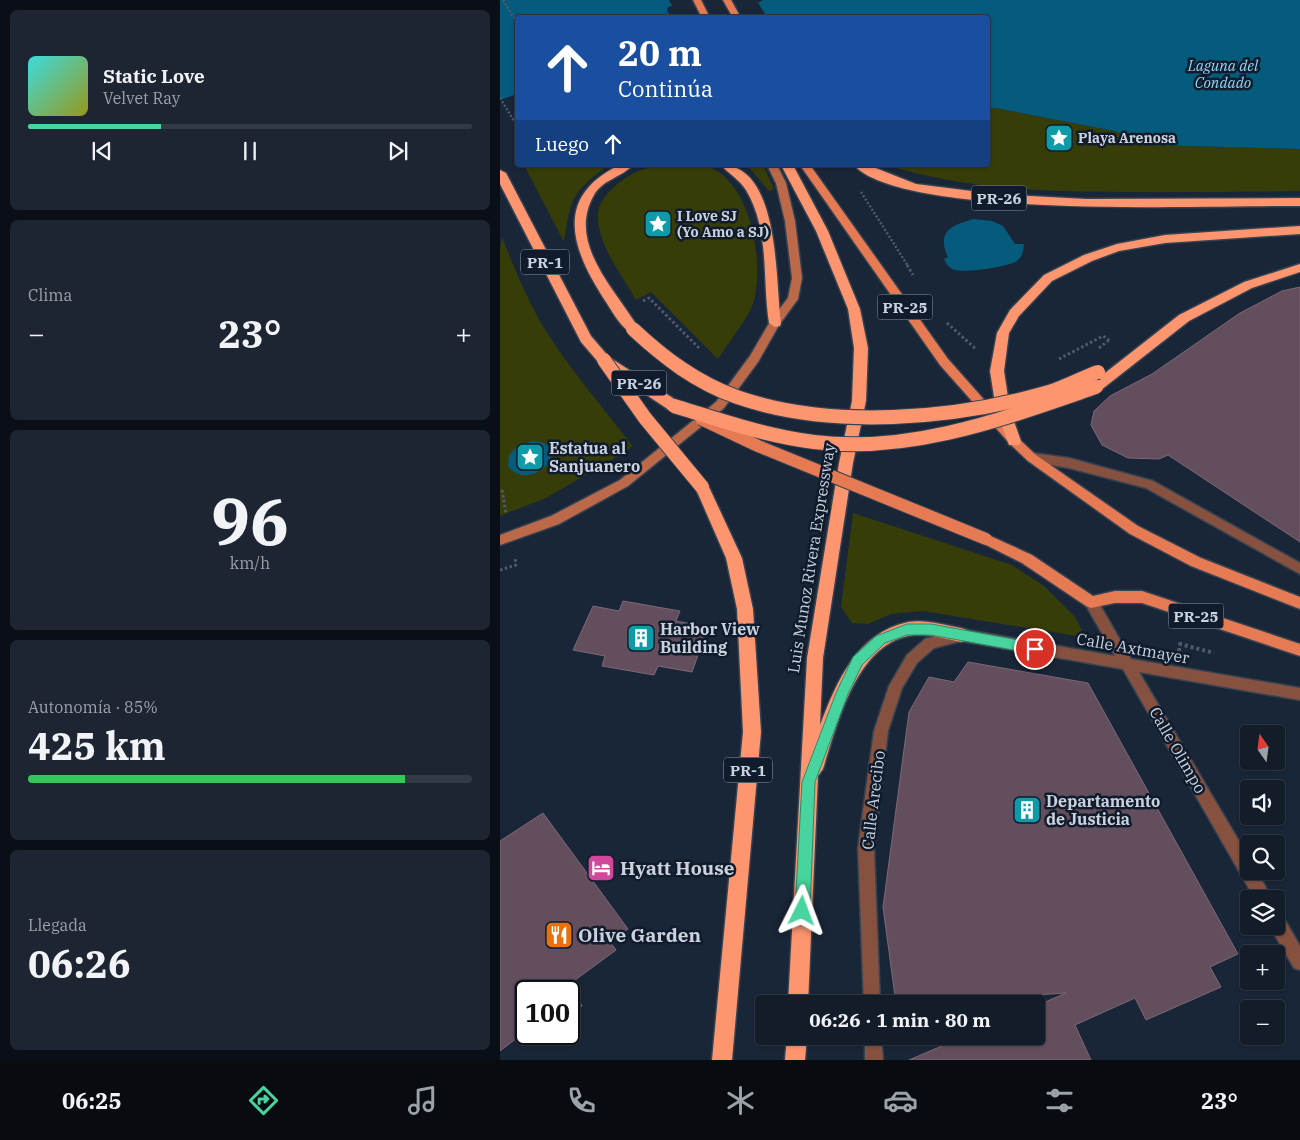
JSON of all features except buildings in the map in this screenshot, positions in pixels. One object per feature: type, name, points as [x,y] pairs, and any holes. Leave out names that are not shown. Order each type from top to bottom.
[{"type":"highway","points":[[624,167],[605,178],[589,194],[582,211],[582,241],[594,273],[611,302],[633,329],[665,359],[700,381],[741,399],[778,408],[834,414],[890,417],[947,412],[1050,391],[1098,372],[1144,350]]},
{"type":"highway","points":[[730,167],[742,176],[758,201],[768,225],[770,299],[775,323]]},
{"type":"highway","name":"Luis Munoz Rivera Expressway","points":[[787,167],[822,231],[854,309],[860,348],[859,401],[846,463],[815,658],[798,995]]},
{"type":"highway","name":"PR-26","points":[[865,167],[897,181],[960,196],[1049,202],[1300,202]]},
{"type":"highway","name":"PR-1","points":[[500,173],[586,339],[604,360],[645,418],[702,487],[734,558],[745,610],[752,732],[722,1060]]},
{"type":"highway","points":[[1014,441],[1003,410],[997,371],[1002,333],[1014,314],[1048,278],[1088,258],[1118,248],[1166,239],[1300,230]]},
{"type":"highway","name":"PR-26","points":[[604,360],[674,406],[792,438],[836,444],[896,442],[972,427],[1024,412],[1096,387],[1184,318],[1248,285],[1300,268]]},
{"type":"highway","points":[[809,782],[842,693],[857,661],[881,640],[907,630],[931,629],[961,635]]},
{"type":"highway","points":[[795,1060],[796,1045]]},
{"type":"main road","points":[[697,0],[704,15]]},
{"type":"main road","points":[[727,0],[735,15]]},
{"type":"main road","points":[[500,540],[555,520],[624,483],[720,404],[754,359],[775,323],[793,299],[797,278],[790,221],[780,183],[773,167]]},
{"type":"main road","name":"PR-25","points":[[806,167],[944,362],[1014,441],[1032,458],[1134,530],[1196,562],[1300,603]]},
{"type":"main road","points":[[674,406],[758,446],[986,539],[1027,559],[1091,602]]},
{"type":"main road","name":"PR-25","points":[[1091,602],[1115,597],[1142,597],[1300,650]]},
{"type":"street","points":[[1032,458],[1069,462],[1149,484],[1300,569]]},
{"type":"street","name":"Calle Olimpo","points":[[1091,602],[1259,890]]},
{"type":"street","name":"Calle Axtmayer","points":[[961,635],[1300,694]]},
{"type":"street","name":"Calle Arecibo","points":[[872,995],[866,848],[881,731],[896,686],[912,659],[930,643],[961,635]]},
{"type":"street","points":[[1284,935],[1300,962]]},
{"type":"street","points":[[874,1045],[874,1060]]},
{"type":"path","points":[[503,0],[515,19]]},
{"type":"path","points":[[500,98],[515,121]]},
{"type":"path","points":[[858,188],[913,275]]},
{"type":"path","points":[[639,303],[649,298],[701,350]]},
{"type":"path","points":[[943,318],[980,352]]},
{"type":"path","points":[[1052,362],[1103,336],[1109,340],[1094,352]]},
{"type":"path","points":[[502,490],[506,517]]},
{"type":"green space","points":[[996,108],[1114,131],[1147,145],[1300,149],[1300,191],[1141,192],[1044,190],[981,185],[918,174],[893,167],[990,167],[990,109]]},
{"type":"green space","points":[[525,167],[606,167],[587,182],[575,197],[569,215],[564,242]]},
{"type":"green space","points":[[652,167],[709,167],[722,175],[735,189],[744,206],[756,247],[756,287],[750,310],[718,359],[651,292],[636,300],[605,247],[598,224],[598,213],[601,203],[616,185],[627,177]]},
{"type":"green space","points":[[749,167],[764,167],[774,189],[769,191]]},
{"type":"green space","points":[[502,237],[521,283],[544,328],[575,373],[632,445],[630,449],[546,498],[500,516],[500,249]]},
{"type":"green space","points":[[853,513],[1012,565],[1044,586],[1075,617],[1082,630],[1077,636],[923,611],[891,614],[868,624],[852,623],[841,607]]},
{"type":"water","name":"Laguna del Condado","points":[[500,0],[1300,0],[1300,149],[1147,145],[1114,131],[996,108],[990,109],[990,15],[515,15],[515,95],[500,100]]},
{"type":"water","points":[[974,219],[992,221],[1003,226],[1015,244],[1024,244],[1019,259],[1005,265],[977,270],[960,271],[949,267],[944,259],[948,257],[944,241],[945,235],[953,227]]},
{"type":"water","points":[[532,441],[545,444],[551,450],[551,458],[546,466],[538,472],[528,475],[518,474],[508,466],[509,455],[518,446]]},
{"type":"pier","points":[[669,0],[763,0],[758,3],[766,15],[670,15],[667,11],[668,7],[672,6]]},
{"type":"place","name":"Playa Arenosa","points":[[1059,138]]},
{"type":"place","name":"I Love SJ (Yo Amo a SJ)","points":[[658,224]]},
{"type":"place","name":"Estatua al Sanjuanero","points":[[530,457]]},
{"type":"place","name":"Harbor View Building","points":[[641,638]]},
{"type":"place","name":"Departamento de Justicia","points":[[1027,810]]},
{"type":"place","name":"Hyatt House","points":[[601,868]]},
{"type":"place","name":"Olive Garden","points":[[559,935]]},
{"type":"route","points":[[802,911],[809,782],[842,693],[857,661],[881,640],[907,630],[931,629],[1035,649]]}]
